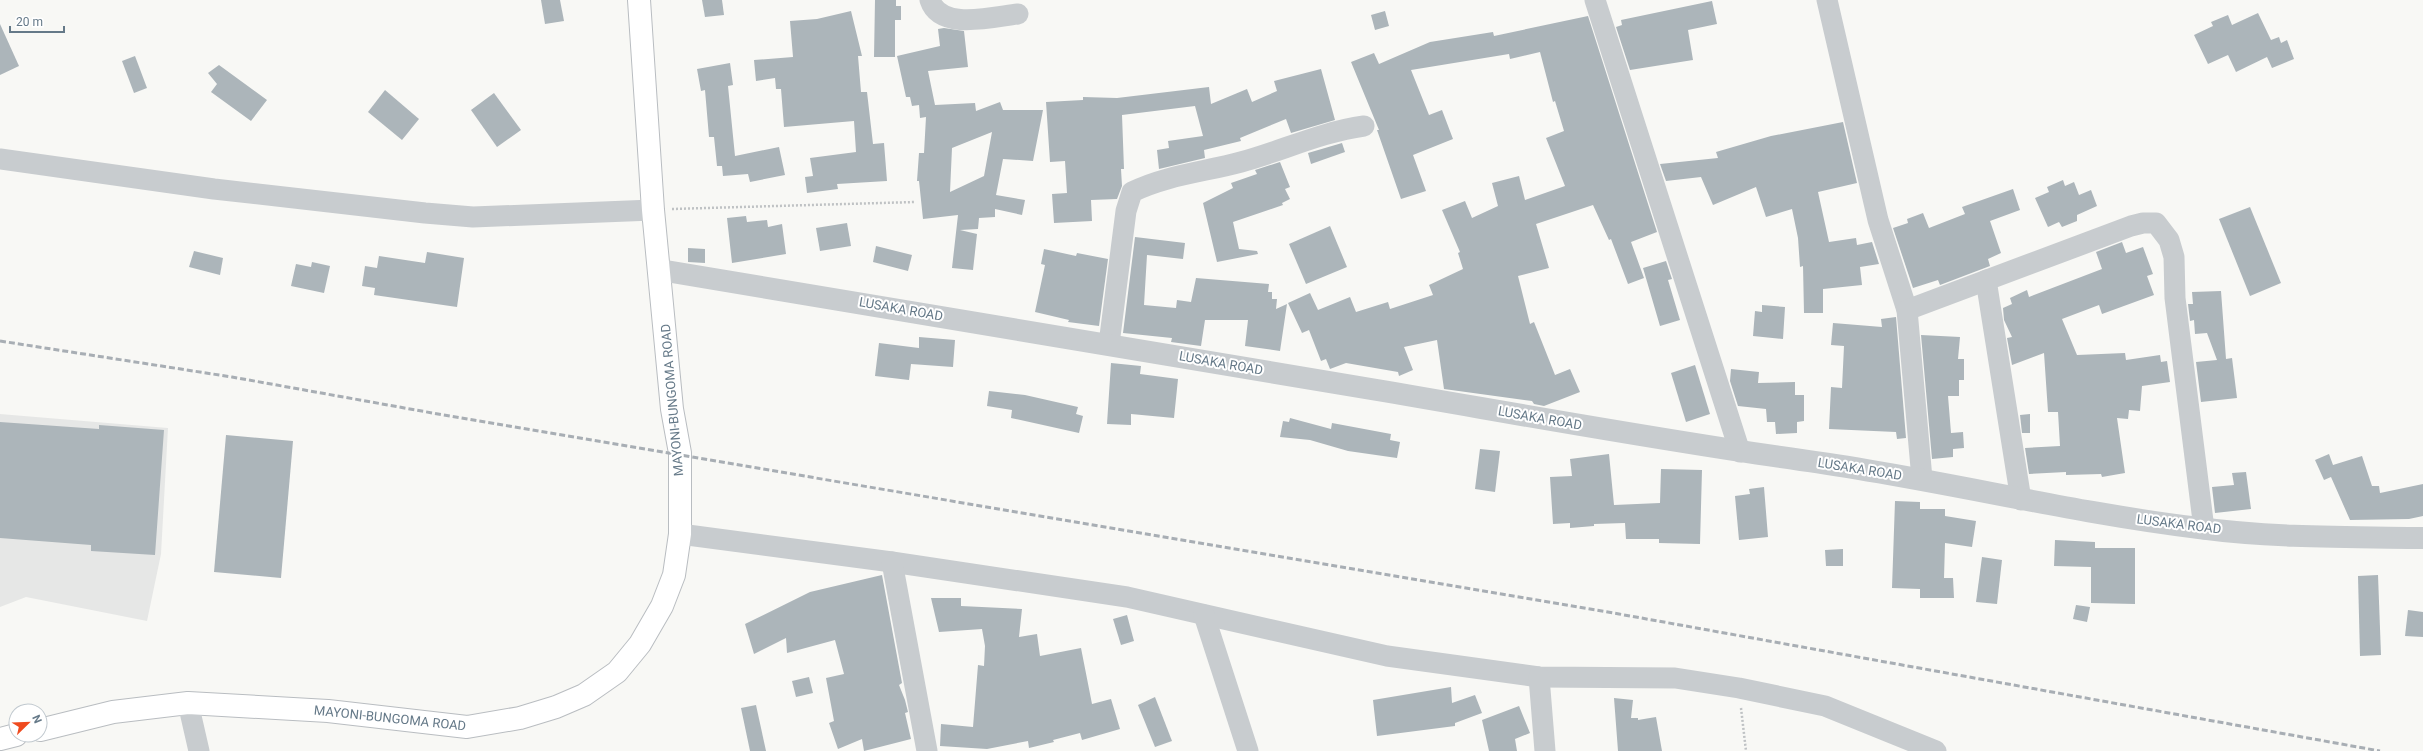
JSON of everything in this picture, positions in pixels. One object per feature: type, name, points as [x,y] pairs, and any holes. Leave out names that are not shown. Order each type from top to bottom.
[{"type":"main road","name":"MAYONI-BUNGOMA ROAD","points":[[48,728],[113,712],[188,703],[328,711],[467,727],[520,718],[556,707],[584,695],[617,672],[640,644],[662,606],[674,576],[680,534],[680,453],[672,409],[660,270],[653,210],[639,0]]},
{"type":"street","points":[[930,0],[933,8],[945,17],[956,20],[1018,14]]},
{"type":"street","points":[[1595,0],[1740,452]]},
{"type":"street","points":[[1827,0],[1878,220],[1907,310],[1922,479]]},
{"type":"street","points":[[1109,344],[1126,211],[1132,192],[1155,181],[1241,162],[1340,130],[1364,126]]},
{"type":"street","points":[[0,159],[214,189],[473,217],[653,210]]},
{"type":"street","points":[[1907,310],[2131,226],[2143,223],[2156,223],[2169,240],[2173,251],[2175,298],[2204,529]]},
{"type":"street","name":"LUSAKA ROAD","points":[[660,270],[1109,344],[1740,452],[1922,479],[2021,500],[2204,529],[2320,536],[2423,538]]},
{"type":"street","points":[[1986,280],[2021,500]]},
{"type":"street","points":[[680,534],[892,562],[1127,597],[1387,656],[1539,677],[1675,678],[1739,688],[1825,706],[1936,751]]},
{"type":"street","points":[[892,562],[927,751]]},
{"type":"street","points":[[1204,615],[1248,751]]},
{"type":"street","points":[[1539,677],[1545,751]]},
{"type":"street","points":[[188,703],[199,751]]},
{"type":"path","points":[[653,210],[915,202]]},
{"type":"path","points":[[1739,688],[1746,751]]},
{"type":"shaded area","points":[[0,414],[168,428],[161,554],[147,621],[26,597],[0,607]]},
{"type":"building","points":[[541,0],[560,0],[564,21],[545,24]]},
{"type":"building","points":[[702,0],[722,0],[724,15],[705,17]]},
{"type":"building","points":[[875,0],[896,0],[896,6],[901,6],[901,20],[895,20],[895,57],[874,57]]},
{"type":"building","points":[[1712,1],[1717,24],[1688,30],[1693,60],[1630,70],[1616,27],[1622,25],[1621,20]]},
{"type":"building","points":[[851,11],[862,56],[858,56],[861,92],[867,92],[873,144],[884,143],[887,181],[837,184],[838,189],[807,193],[805,177],[813,176],[810,158],[856,152],[854,121],[784,127],[781,89],[776,89],[775,78],[756,81],[754,60],[793,57],[790,21],[817,19]]},
{"type":"building","points":[[1385,11],[1389,26],[1375,30],[1371,15]]},
{"type":"building","points":[[2258,13],[2271,40],[2279,37],[2281,43],[2287,40],[2294,59],[2272,68],[2267,57],[2236,72],[2228,55],[2208,64],[2194,35],[2213,26],[2211,22],[2228,15],[2232,25]]},
{"type":"building","points":[[1588,16],[1657,232],[1631,242],[1644,278],[1628,284],[1611,239],[1609,240],[1593,205],[1536,224],[1549,268],[1518,276],[1530,324],[1534,322],[1555,375],[1570,369],[1580,392],[1544,406],[1534,404],[1532,401],[1444,389],[1437,340],[1404,347],[1413,370],[1399,376],[1398,372],[1346,363],[1330,369],[1326,359],[1321,361],[1309,330],[1302,333],[1288,303],[1310,293],[1318,310],[1350,297],[1356,312],[1388,302],[1390,309],[1433,295],[1429,285],[1463,269],[1458,253],[1460,252],[1442,210],[1465,201],[1472,218],[1498,206],[1492,183],[1519,176],[1525,200],[1565,186],[1546,138],[1564,131],[1555,101],[1553,102],[1540,52],[1510,59],[1509,54],[1411,70],[1429,115],[1442,110],[1453,139],[1413,155],[1426,191],[1401,199],[1377,130],[1379,130],[1351,62],[1374,53],[1379,64],[1430,42],[1493,32],[1494,36]]},
{"type":"building","points":[[0,24],[19,66],[0,75]]},
{"type":"building","points":[[944,28],[964,31],[968,67],[928,71],[935,105],[975,103],[976,111],[1000,102],[1003,110],[1043,110],[1033,161],[1003,159],[996,195],[1025,200],[1022,215],[995,209],[995,217],[979,218],[978,229],[960,230],[977,234],[973,270],[952,268],[958,215],[923,219],[919,181],[917,181],[919,153],[924,153],[926,117],[920,118],[919,105],[912,106],[910,97],[906,97],[897,56],[940,46],[938,29]],"holes":[[[992,132],[984,176],[950,192],[952,148]]]},
{"type":"building","points":[[135,56],[147,88],[134,93],[122,61]]},
{"type":"building","points":[[730,63],[733,85],[728,86],[735,156],[779,147],[785,175],[750,182],[748,174],[723,176],[722,166],[717,166],[714,137],[709,137],[705,90],[701,91],[697,69]]},
{"type":"building","points":[[219,65],[267,100],[251,121],[211,92],[217,84],[208,73]]},
{"type":"building","points":[[1321,69],[1335,120],[1291,133],[1286,119],[1240,138],[1241,141],[1204,150],[1205,158],[1159,169],[1157,150],[1169,148],[1168,141],[1203,136],[1195,106],[1122,115],[1124,169],[1121,169],[1122,186],[1117,199],[1091,200],[1092,221],[1054,223],[1052,194],[1067,193],[1065,161],[1050,162],[1046,102],[1083,100],[1083,97],[1117,98],[1209,87],[1211,104],[1247,89],[1252,102],[1277,91],[1274,81]]},
{"type":"building","points":[[385,90],[419,119],[402,140],[368,112]]},
{"type":"building","points":[[494,93],[521,130],[497,147],[471,110]]},
{"type":"building","points":[[1843,122],[1857,183],[1818,192],[1829,242],[1856,238],[1857,245],[1872,242],[1879,264],[1860,267],[1862,285],[1823,289],[1823,313],[1804,313],[1803,266],[1800,267],[1798,238],[1792,209],[1766,217],[1756,187],[1713,205],[1701,177],[1666,181],[1660,164],[1718,158],[1716,152],[1771,136]]},
{"type":"building","points":[[1342,143],[1345,152],[1311,164],[1308,153]]},
{"type":"building","points":[[1280,162],[1290,187],[1285,189],[1290,199],[1282,203],[1283,205],[1233,222],[1239,249],[1257,251],[1258,254],[1217,262],[1203,203],[1233,188],[1231,183],[1257,174],[1255,170]]},
{"type":"building","points":[[2063,180],[2065,186],[2074,182],[2079,195],[2091,190],[2097,206],[2077,215],[2077,221],[2062,227],[2059,222],[2048,227],[2035,198],[2049,192],[2047,187]]},
{"type":"building","points":[[2013,189],[2020,210],[1990,221],[2001,253],[1988,259],[1990,266],[1940,285],[1938,280],[1913,288],[1893,228],[1908,223],[1907,219],[1923,213],[1929,228],[1965,214],[1962,207]]},
{"type":"building","points":[[2250,207],[2281,283],[2250,296],[2219,219]]},
{"type":"building","points":[[746,216],[747,222],[767,220],[768,227],[782,224],[786,254],[732,263],[727,218]]},
{"type":"building","points":[[847,223],[851,246],[820,251],[816,228]]},
{"type":"building","points":[[1330,226],[1347,267],[1306,284],[1289,244]]},
{"type":"building","points":[[1135,237],[1185,243],[1183,259],[1147,255],[1144,305],[1176,308],[1177,300],[1191,302],[1196,278],[1269,284],[1268,292],[1272,292],[1272,299],[1277,299],[1276,309],[1287,304],[1280,351],[1245,346],[1248,320],[1205,320],[1201,346],[1171,342],[1172,338],[1123,333]]},
{"type":"building","points":[[2122,242],[2126,253],[2143,247],[2153,274],[2147,276],[2154,295],[2102,314],[2099,305],[2062,319],[2077,355],[2125,353],[2126,360],[2160,355],[2161,362],[2167,361],[2170,382],[2142,386],[2140,411],[2129,410],[2128,419],[2117,418],[2125,473],[2102,477],[2101,474],[2066,475],[2066,472],[2029,474],[2025,448],[2060,446],[2058,412],[2048,412],[2044,353],[2012,365],[2007,338],[2012,337],[2004,320],[2003,308],[2012,304],[2010,298],[2027,290],[2029,297],[2102,269],[2096,252]]},
{"type":"building","points":[[876,246],[912,255],[908,271],[873,262]]},
{"type":"building","points":[[688,248],[705,249],[705,263],[688,262]]},
{"type":"building","points":[[1044,249],[1076,256],[1077,253],[1108,259],[1099,326],[1068,322],[1069,320],[1035,312],[1045,265],[1041,264]]},
{"type":"building","points":[[194,251],[223,258],[220,275],[189,267]]},
{"type":"building","points":[[427,252],[464,258],[457,307],[374,295],[375,288],[362,286],[365,266],[377,268],[379,256],[425,263]]},
{"type":"building","points":[[1666,261],[1672,279],[1668,280],[1680,320],[1660,326],[1643,268]]},
{"type":"building","points":[[312,262],[330,266],[324,293],[291,286],[296,264],[311,267]]},
{"type":"building","points":[[2221,291],[2226,359],[2232,358],[2237,398],[2201,402],[2196,362],[2217,360],[2207,333],[2195,334],[2194,320],[2190,321],[2188,304],[2193,304],[2192,292]]},
{"type":"building","points":[[1762,305],[1785,307],[1783,339],[1753,336],[1755,311],[1762,312]]},
{"type":"building","points":[[1896,317],[1906,438],[1897,439],[1896,432],[1829,429],[1831,387],[1842,388],[1844,346],[1831,345],[1833,323],[1882,327],[1881,319]]},
{"type":"building","points":[[1921,335],[1960,337],[1958,359],[1964,359],[1964,380],[1959,380],[1959,396],[1948,396],[1951,433],[1963,432],[1964,448],[1953,449],[1953,457],[1932,459]]},
{"type":"building","points":[[919,337],[955,340],[953,367],[911,364],[909,380],[875,376],[879,343],[919,348]]},
{"type":"building","points":[[1111,363],[1141,366],[1140,374],[1178,379],[1174,418],[1131,414],[1131,425],[1107,424]]},
{"type":"building","points":[[1695,365],[1710,414],[1686,422],[1671,373]]},
{"type":"building","points":[[1731,369],[1759,372],[1758,383],[1795,382],[1795,395],[1804,395],[1804,421],[1797,422],[1797,433],[1776,434],[1775,422],[1767,422],[1766,409],[1738,406],[1730,381]]},
{"type":"building","points":[[989,391],[1025,395],[1078,407],[1076,414],[1083,416],[1079,433],[1011,418],[1012,410],[987,406]]},
{"type":"building","points":[[2030,414],[2030,433],[2022,433],[2020,415]]},
{"type":"building","points":[[1290,418],[1331,429],[1332,423],[1391,434],[1390,440],[1400,442],[1397,458],[1348,451],[1310,440],[1280,437],[1283,421],[1289,422]]},
{"type":"building","points":[[0,422],[99,429],[99,425],[164,430],[155,555],[91,551],[91,545],[0,538]]},
{"type":"building","points":[[226,435],[293,441],[281,578],[214,572]]},
{"type":"building","points":[[1480,449],[1500,451],[1495,492],[1475,489]]},
{"type":"building","points":[[1609,454],[1614,505],[1660,503],[1661,469],[1702,470],[1700,544],[1659,543],[1659,539],[1626,539],[1625,523],[1594,524],[1594,526],[1570,528],[1570,523],[1553,524],[1550,477],[1572,476],[1570,459]]},
{"type":"building","points":[[2329,454],[2333,465],[2362,456],[2372,486],[2379,486],[2380,493],[2423,484],[2423,516],[2409,519],[2350,520],[2331,477],[2324,480],[2315,460]]},
{"type":"building","points":[[2246,472],[2251,509],[2215,513],[2212,487],[2234,485],[2232,473]]},
{"type":"building","points":[[1764,487],[1768,537],[1739,540],[1735,496],[1750,494],[1749,489]]},
{"type":"building","points":[[1895,501],[1920,502],[1920,509],[1945,509],[1945,516],[1976,521],[1972,547],[1945,543],[1944,578],[1953,578],[1954,598],[1920,598],[1920,589],[1892,588]]},
{"type":"building","points":[[2055,540],[2095,542],[2095,548],[2135,548],[2135,604],[2091,603],[2091,567],[2054,566]]},
{"type":"building","points":[[1843,549],[1843,566],[1826,566],[1825,550]]},
{"type":"building","points":[[1982,557],[2002,560],[1997,604],[1976,602]]},
{"type":"building","points":[[882,575],[902,683],[899,685],[908,712],[905,713],[911,739],[864,751],[862,739],[838,749],[829,723],[834,721],[826,678],[844,674],[835,640],[787,653],[786,638],[754,654],[745,624],[810,592]]},
{"type":"building","points":[[2378,575],[2381,655],[2360,656],[2358,576]]},
{"type":"building","points":[[931,598],[961,598],[961,606],[1022,609],[1019,637],[1037,634],[1040,656],[1081,648],[1092,704],[1111,699],[1120,729],[1082,740],[1080,733],[1053,740],[1054,742],[1029,748],[1028,741],[987,749],[940,746],[941,724],[973,727],[978,665],[984,666],[985,646],[982,629],[939,632]]},
{"type":"building","points":[[2076,605],[2090,607],[2087,622],[2073,619]]},
{"type":"building","points":[[2408,610],[2423,612],[2423,637],[2405,636]]},
{"type":"building","points":[[1127,615],[1134,641],[1121,645],[1113,619]]},
{"type":"building","points":[[809,677],[813,693],[796,697],[792,681]]},
{"type":"building","points":[[1451,687],[1452,703],[1475,695],[1482,713],[1455,723],[1455,726],[1377,736],[1373,700]]},
{"type":"building","points":[[1155,697],[1172,741],[1155,747],[1138,705]]},
{"type":"building","points":[[1614,698],[1633,700],[1631,718],[1638,718],[1638,720],[1656,717],[1662,751],[1618,751]]},
{"type":"building","points":[[756,705],[766,751],[750,751],[741,708]]},
{"type":"building","points":[[1519,706],[1530,733],[1515,739],[1517,751],[1489,751],[1482,720]]},
{"type":"railway","points":[[0,341],[232,377],[438,414],[1619,614],[2380,751]]}]
